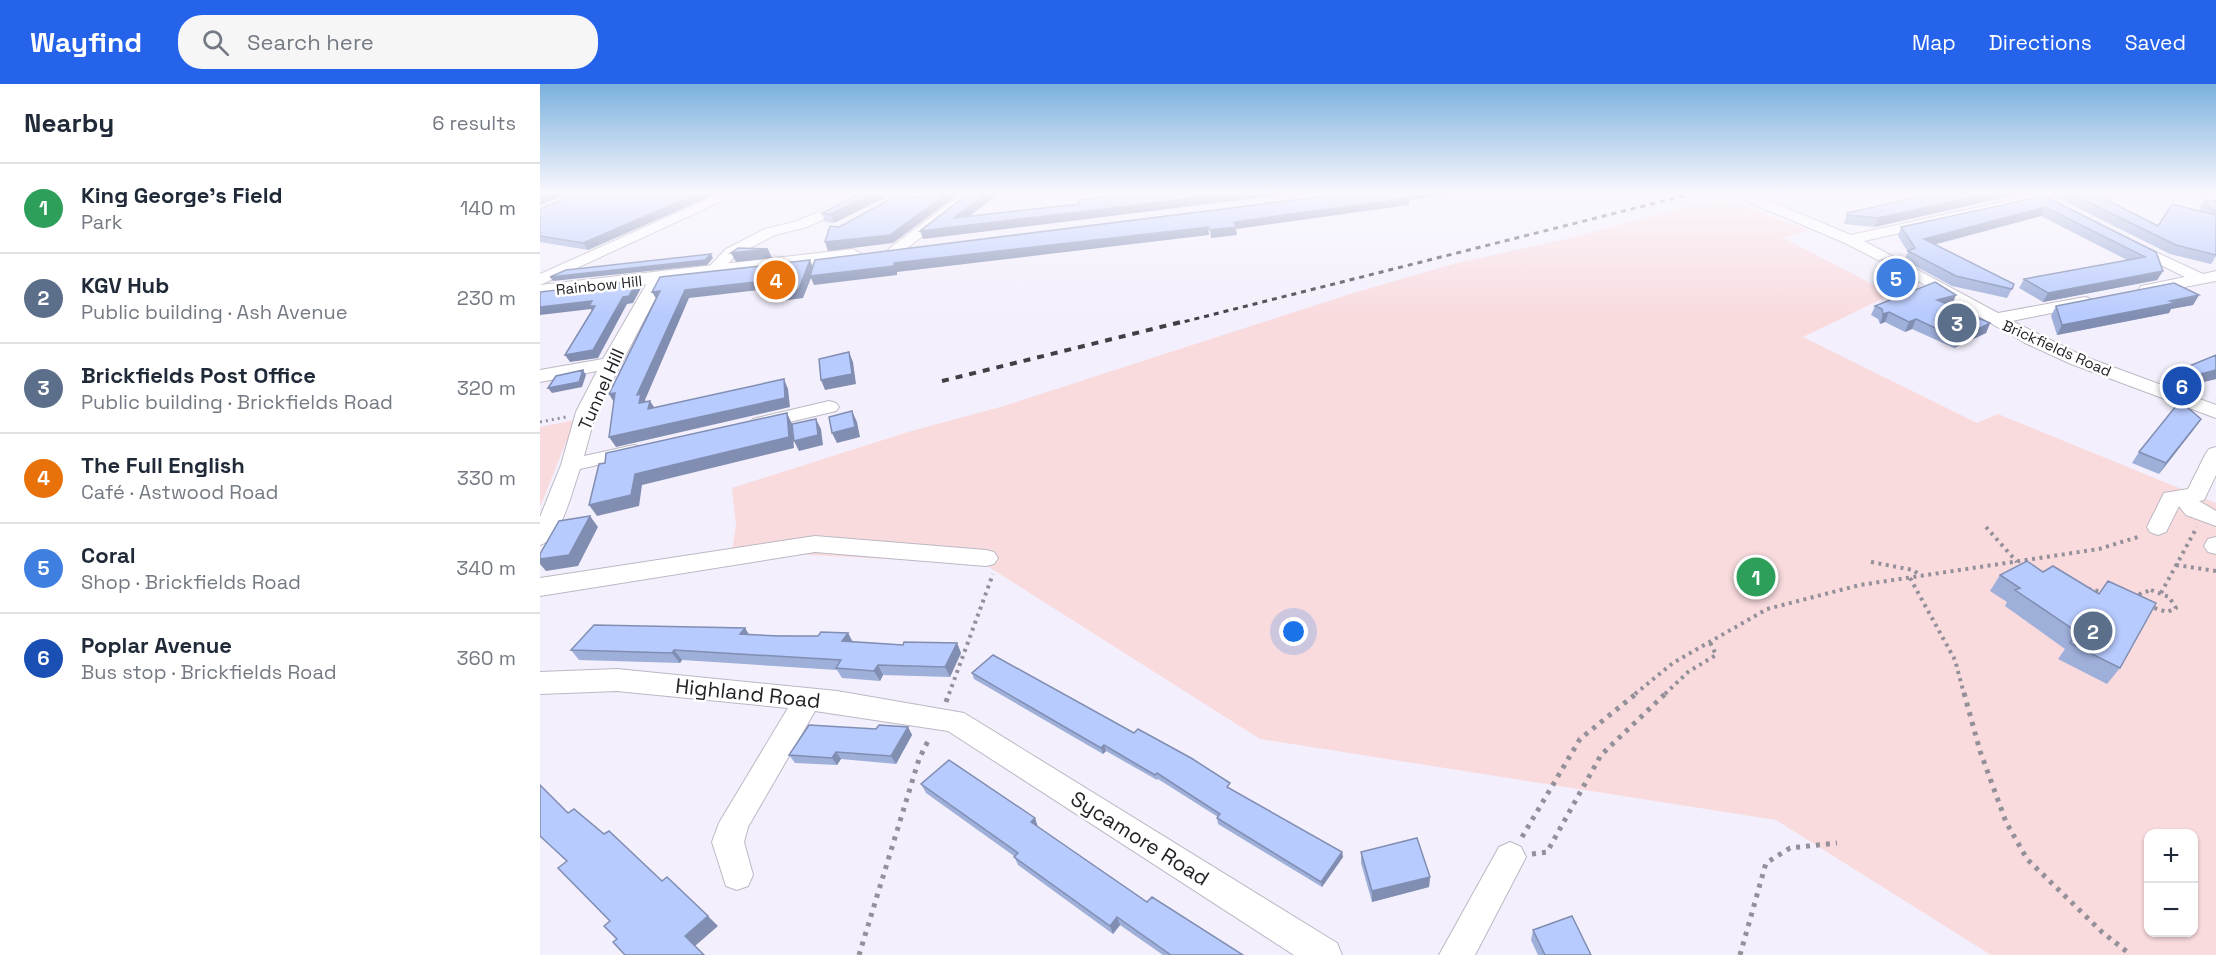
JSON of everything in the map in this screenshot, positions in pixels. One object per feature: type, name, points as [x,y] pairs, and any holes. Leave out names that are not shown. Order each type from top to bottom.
[{"type":"main road","name":"Rainbow Hill","points":[[540,291],[931,246]]},
{"type":"street","points":[[540,280],[640,235]]},
{"type":"street","points":[[712,272],[731,252],[765,235]]},
{"type":"street","points":[[896,250],[916,235]]},
{"type":"street","name":"Brickfields Road","points":[[1838,235],[1917,274],[1995,319],[2077,360],[2216,412]]},
{"type":"street","points":[[1850,240],[1872,235]]},
{"type":"street","points":[[2120,239],[2208,277]]},
{"type":"street","points":[[2133,292],[2208,277]]},
{"type":"street","name":"Tunnel Hill","points":[[540,537],[546,531],[571,465],[586,412],[610,363],[658,278]]},
{"type":"street","points":[[1995,319],[2098,299]]},
{"type":"street","points":[[540,376],[610,363]]},
{"type":"street","points":[[739,427],[829,407]]},
{"type":"street","points":[[571,465],[650,447]]},
{"type":"street","points":[[2157,528],[2172,498],[2200,506],[2216,453]]},
{"type":"street","points":[[540,587],[809,545],[986,558]]},
{"type":"street","name":"Highland Road","points":[[540,683],[617,680],[808,699],[947,720]]},
{"type":"street","points":[[737,875],[728,842],[734,823],[808,699]]},
{"type":"street","name":"Sycamore Road","points":[[947,720],[1325,955]]},
{"type":"street","points":[[1456,955],[1510,857]]},
{"type":"path","points":[[2161,593],[2176,565],[2200,506]]},
{"type":"path","points":[[1986,527],[2018,562],[2026,567]]},
{"type":"path","points":[[1510,857],[1580,739],[1673,663],[1767,609],[1860,585],[2099,549],[2154,532],[2157,528]]},
{"type":"path","points":[[859,955],[919,759],[947,720],[997,563],[986,558]]},
{"type":"path","points":[[1871,562],[1913,570],[1922,576]]},
{"type":"path","points":[[2176,565],[2216,571]]},
{"type":"path","points":[[1910,578],[1956,660],[1980,751],[2006,822],[2027,859],[2102,932],[2131,955]]},
{"type":"path","points":[[2082,588],[2106,592]]},
{"type":"path","points":[[2129,595],[2141,597],[2148,606],[2158,610],[2173,611],[2176,608],[2175,603],[2161,593],[2144,591],[2141,597]]},
{"type":"path","points":[[1510,857],[1547,852],[1601,755],[1688,672],[1716,655],[1710,642]]},
{"type":"path","points":[[1740,955],[1766,863],[1777,852],[1792,845],[1837,843]]},
{"type":"shaded area","points":[[1582,235],[1793,235],[1783,238],[1892,294],[1803,337],[1977,423],[1998,414],[2216,503],[2216,955],[1991,955],[1776,820],[1260,739],[984,564],[732,551],[736,525],[732,488],[908,432],[1004,406],[1350,294],[1453,264]]},
{"type":"shaded area","points":[[575,420],[540,507],[540,427]]},
{"type":"building","points":[[540,235],[602,235],[583,243]]},
{"type":"building","points":[[827,235],[890,235],[890,235],[825,242]]},
{"type":"building","points":[[1018,235],[1141,235],[894,263],[894,266],[810,276],[815,260]]},
{"type":"building","points":[[1906,235],[1940,235],[1924,239],[2014,284],[2012,289],[1956,276],[1908,251],[1915,248]]},
{"type":"building","points":[[2100,235],[2121,235],[2156,252],[2163,271],[2048,293],[2024,279],[2145,257]]},
{"type":"building","points":[[2155,235],[2216,235],[2216,255],[2176,245]]},
{"type":"building","points":[[738,248],[768,249],[731,253]]},
{"type":"building","points":[[711,254],[705,260],[550,277],[566,270]]},
{"type":"building","points":[[1889,257],[1905,265],[1882,260]]},
{"type":"building","points":[[810,260],[799,289],[770,292],[784,263]]},
{"type":"building","points":[[761,266],[755,282],[685,290],[637,395],[641,394],[639,403],[650,401],[648,409],[784,379],[785,398],[609,437],[615,393],[609,394],[660,291],[652,292],[660,277]]},
{"type":"building","points":[[637,281],[629,296],[623,297],[593,350],[565,355],[595,306],[589,306],[592,301],[540,307],[540,292]]},
{"type":"building","points":[[1935,282],[1956,295],[1937,300],[1990,323],[1959,339],[1916,319],[1909,322],[1889,312],[1883,314],[1882,309],[1875,306]]},
{"type":"building","points":[[2174,283],[2199,295],[2170,301],[2175,303],[2062,325],[2056,306]]},
{"type":"building","points":[[849,352],[852,374],[821,380],[819,359]]},
{"type":"building","points":[[2216,355],[2216,370],[2185,378],[2182,369]]},
{"type":"building","points":[[583,370],[579,382],[548,388],[556,376]]},
{"type":"building","points":[[2180,401],[2201,419],[2166,463],[2139,452]]},
{"type":"building","points":[[852,411],[855,427],[832,433],[829,417]]},
{"type":"building","points":[[787,413],[789,437],[635,474],[631,495],[589,505],[599,464],[605,463],[606,453]]},
{"type":"building","points":[[816,419],[818,435],[794,441],[792,424]]},
{"type":"building","points":[[590,516],[569,555],[540,559],[540,554],[559,521]]},
{"type":"building","points":[[2027,561],[2043,572],[2053,566],[2099,594],[2108,581],[2156,603],[2120,668],[2070,643],[2077,632],[2015,590],[2020,588],[2000,575]]},
{"type":"building","points":[[594,625],[745,628],[740,634],[779,636],[818,636],[821,632],[848,633],[842,641],[903,645],[904,642],[957,643],[945,667],[878,665],[874,671],[836,668],[841,660],[674,650],[672,653],[571,650]]},
{"type":"building","points":[[993,655],[1134,733],[1138,729],[1191,758],[1230,783],[1227,787],[1342,852],[1321,882],[1217,818],[1220,814],[1157,773],[1155,775],[1104,745],[1101,748],[972,673]]},
{"type":"building","points":[[809,725],[876,729],[879,725],[908,727],[891,756],[836,752],[832,758],[789,755]]},
{"type":"building","points":[[949,760],[1035,818],[1031,822],[1147,902],[1152,897],[1243,955],[1171,955],[1117,917],[1110,926],[1014,857],[1018,853],[921,784]]},
{"type":"building","points":[[540,785],[568,813],[574,809],[604,834],[609,831],[662,881],[667,877],[708,916],[685,936],[704,955],[625,955],[613,942],[617,939],[604,926],[610,921],[558,868],[567,861],[540,836]]},
{"type":"building","points":[[1417,838],[1430,877],[1372,891],[1361,852]]},
{"type":"building","points":[[1572,916],[1591,955],[1545,955],[1533,930]]},
{"type":"railway","points":[[1175,324],[1530,235]]},
{"type":"railway","points":[[942,381],[1181,322]]},
{"type":"place","name":"Coral","points":[[1896,278]]},
{"type":"place","name":"The Full English","points":[[776,280]]},
{"type":"place","name":"Brickfields Post Office","points":[[1957,323]]},
{"type":"place","name":"Poplar Avenue","points":[[2182,386]]},
{"type":"place","name":"King George's Field","points":[[1756,577]]},
{"type":"place","name":"KGV Hub","points":[[2093,631]]}]
